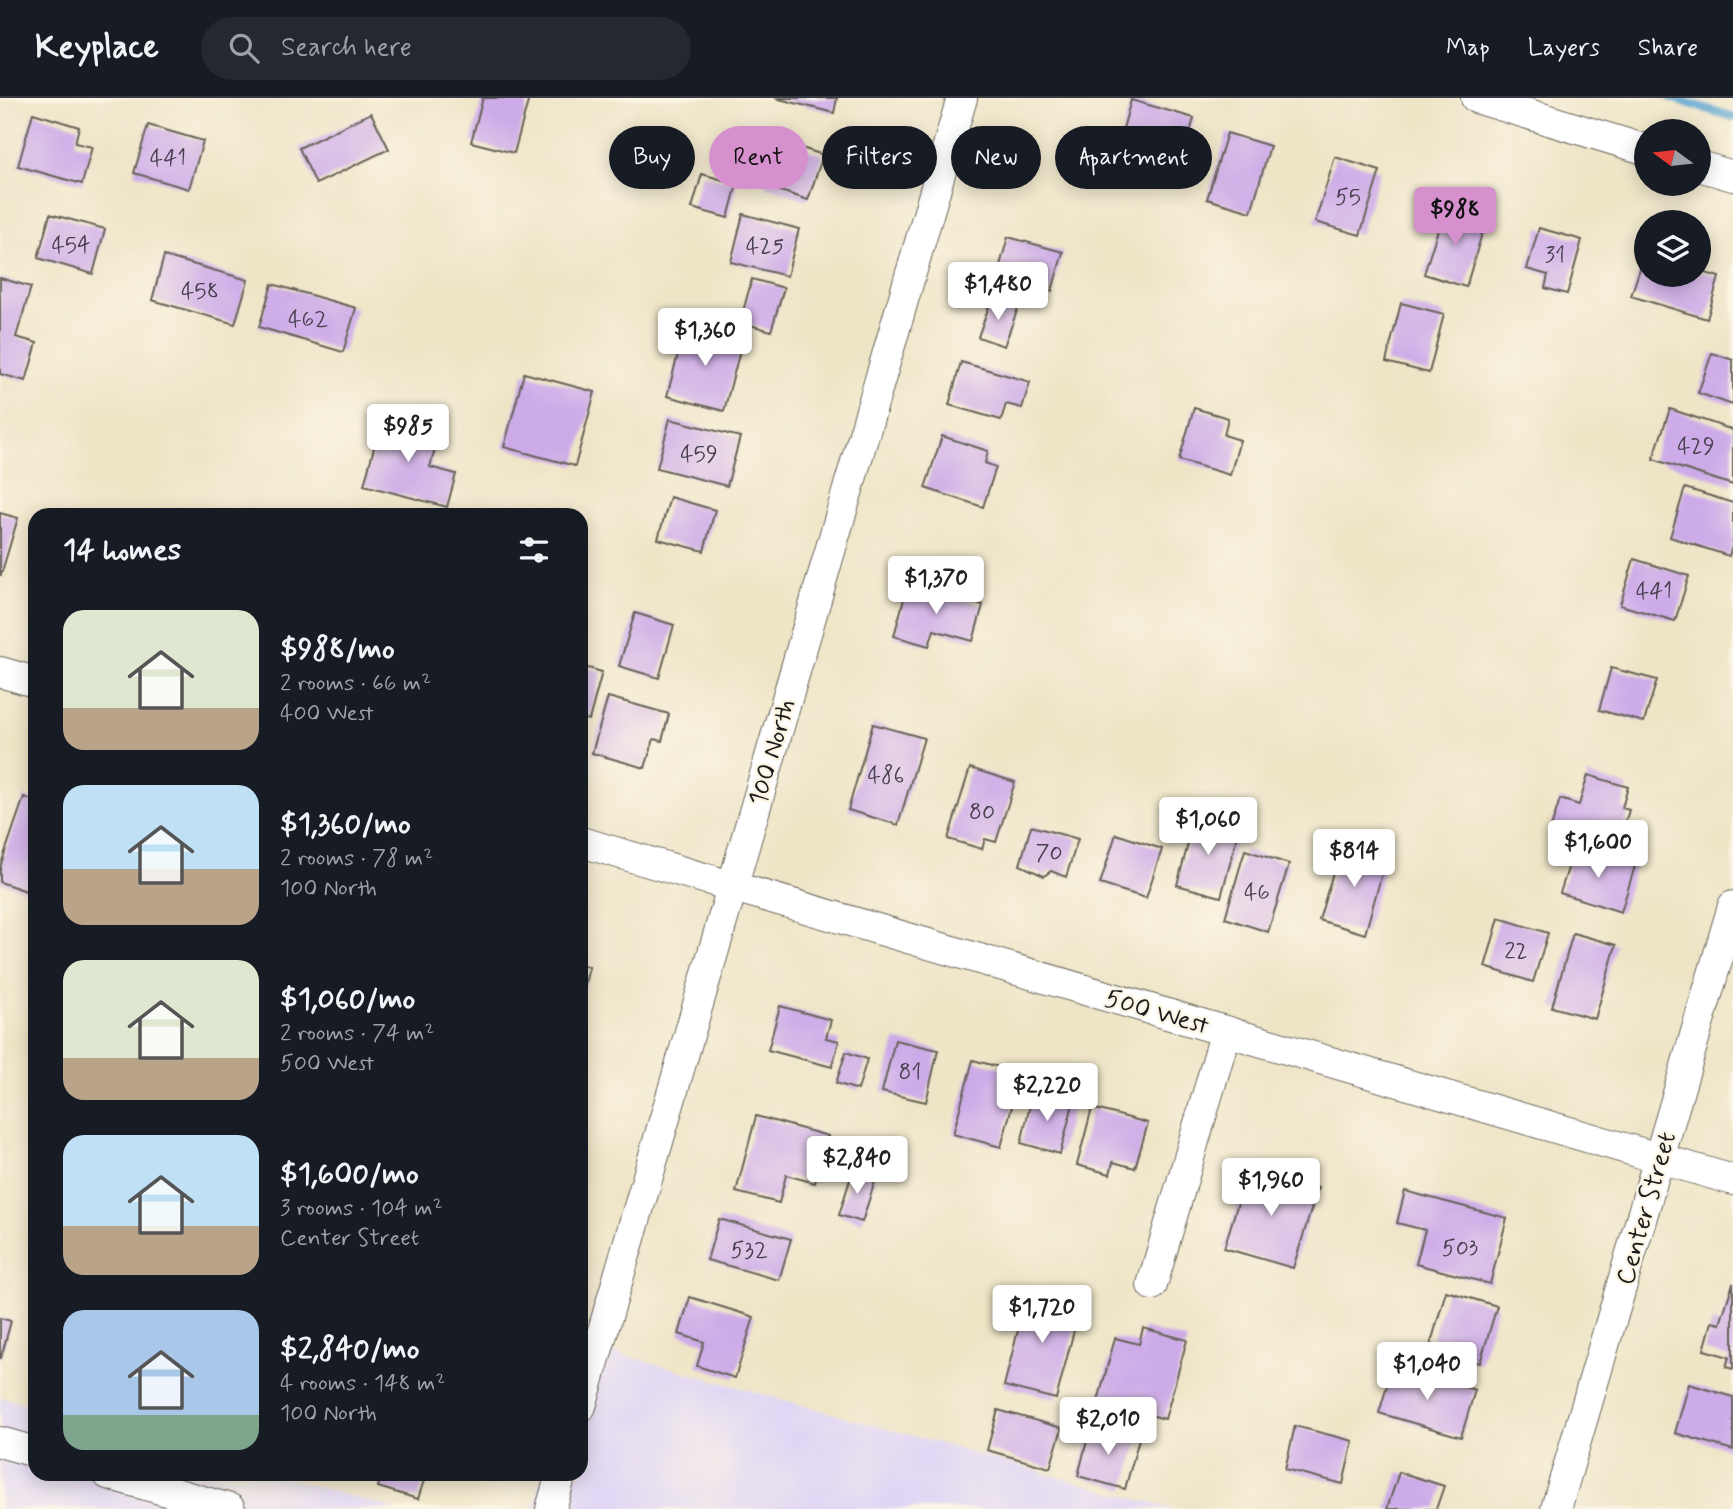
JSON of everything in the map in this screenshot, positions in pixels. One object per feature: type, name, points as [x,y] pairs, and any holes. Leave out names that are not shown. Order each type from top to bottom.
[{"type":"street","name":"100 North","points":[[588,1382],[962,98]]},
{"type":"street","points":[[1476,98],[1634,146]]},
{"type":"street","points":[[1712,170],[1733,176]]},
{"type":"street","points":[[0,672],[28,680]]},
{"type":"street","name":"500 West","points":[[588,844],[1733,1180]]},
{"type":"street","name":"Center Street","points":[[1556,1509],[1733,906]]},
{"type":"street","points":[[1152,1285],[1226,1031]]},
{"type":"street","points":[[0,1442],[28,1450]]},
{"type":"street","points":[[132,1481],[230,1509]]},
{"type":"street","points":[[551,1509],[559,1481]]},
{"type":"shaded area","points":[[588,1345],[1172,1509],[533,1509],[540,1481],[588,1481]]},
{"type":"shaded area","points":[[0,1397],[28,1405],[28,1481],[295,1481],[396,1509],[0,1509]]},
{"type":"building","points":[[483,98],[529,98],[514,153],[471,142]]},
{"type":"building","points":[[775,98],[837,98],[834,113]]},
{"type":"building","points":[[1131,100],[1194,118],[1192,126],[1124,126]]},
{"type":"building","points":[[33,113],[79,127],[75,143],[92,147],[82,184],[18,166]]},
{"type":"building","points":[[371,113],[389,149],[316,184],[299,148]]},
{"type":"building","points":[[148,125],[203,141],[189,189],[134,173]]},
{"type":"building","points":[[1227,133],[1270,146],[1251,212],[1207,199]]},
{"type":"building","points":[[808,150],[822,155],[822,158],[808,200],[774,189],[808,189]]},
{"type":"building","points":[[1335,157],[1380,171],[1360,235],[1315,222]]},
{"type":"building","points":[[702,174],[709,176],[709,189],[736,189],[728,218],[692,208]]},
{"type":"building","points":[[1445,207],[1486,220],[1466,287],[1424,274]]},
{"type":"building","points":[[50,214],[105,229],[93,274],[38,258]]},
{"type":"building","points":[[743,214],[799,229],[787,276],[731,262]]},
{"type":"building","points":[[1539,228],[1582,240],[1567,294],[1545,288],[1548,275],[1527,269]]},
{"type":"building","points":[[1008,237],[1063,252],[1052,291],[997,276]]},
{"type":"building","points":[[164,256],[248,280],[235,324],[152,300]]},
{"type":"building","points":[[1711,275],[1719,277],[1707,319],[1631,296],[1634,287],[1711,287]]},
{"type":"building","points":[[0,278],[31,287],[16,337],[37,343],[26,381],[0,374]]},
{"type":"building","points":[[752,279],[784,288],[771,331],[740,322]]},
{"type":"building","points":[[272,284],[356,308],[343,352],[259,327]]},
{"type":"building","points":[[992,298],[1018,308],[1004,346],[978,337]]},
{"type":"building","points":[[1401,303],[1444,314],[1429,373],[1386,362]]},
{"type":"building","points":[[686,324],[743,339],[724,411],[667,396]]},
{"type":"building","points":[[1712,353],[1733,360],[1733,405],[1698,393]]},
{"type":"building","points":[[961,362],[1030,382],[1022,408],[1006,404],[1001,420],[949,405]]},
{"type":"building","points":[[524,373],[595,392],[575,466],[504,447]]},
{"type":"building","points":[[1194,408],[1228,418],[1224,435],[1240,440],[1230,475],[1179,460]]},
{"type":"building","points":[[1670,409],[1733,430],[1733,485],[1653,459]]},
{"type":"building","points":[[382,418],[439,433],[430,467],[456,474],[447,507],[364,485]]},
{"type":"building","points":[[670,419],[740,437],[727,486],[657,468]]},
{"type":"building","points":[[942,436],[988,451],[985,463],[996,467],[983,507],[925,488]]},
{"type":"building","points":[[1685,488],[1733,503],[1733,544],[1729,556],[1670,537]]},
{"type":"building","points":[[670,497],[715,510],[704,551],[658,539]]},
{"type":"building","points":[[0,513],[18,518],[1,575],[0,575]]},
{"type":"building","points":[[1634,559],[1689,576],[1675,621],[1620,605]]},
{"type":"building","points":[[908,584],[983,605],[973,641],[934,630],[929,646],[894,636]]},
{"type":"building","points":[[635,613],[674,625],[659,678],[619,666]]},
{"type":"building","points":[[588,668],[602,672],[588,720]]},
{"type":"building","points":[[1611,668],[1657,680],[1644,722],[1599,710]]},
{"type":"building","points":[[608,697],[669,714],[662,741],[654,739],[645,768],[592,753]]},
{"type":"building","points":[[873,724],[924,738],[898,825],[848,810]]},
{"type":"building","points":[[970,768],[1015,782],[996,842],[985,839],[982,849],[948,839]]},
{"type":"building","points":[[1588,775],[1628,787],[1622,808],[1629,810],[1620,839],[1583,828],[1579,843],[1549,834],[1560,799],[1579,805]]},
{"type":"building","points":[[24,797],[28,798],[28,892],[0,882],[0,867]]},
{"type":"building","points":[[1195,818],[1239,830],[1221,897],[1177,885]]},
{"type":"building","points":[[1031,826],[1078,839],[1066,877],[1051,871],[1044,876],[1020,865]]},
{"type":"building","points":[[1116,834],[1162,849],[1146,898],[1100,884]]},
{"type":"building","points":[[1364,844],[1388,852],[1365,934],[1319,920],[1339,852],[1360,858]]},
{"type":"building","points":[[1575,847],[1635,866],[1621,912],[1560,893]]},
{"type":"building","points":[[1245,850],[1289,864],[1268,932],[1225,918]]},
{"type":"building","points":[[1499,918],[1548,933],[1533,982],[1485,967]]},
{"type":"building","points":[[1573,933],[1616,945],[1595,1019],[1552,1007]]},
{"type":"building","points":[[780,1006],[831,1020],[826,1038],[839,1041],[832,1067],[768,1050]]},
{"type":"building","points":[[895,1040],[938,1050],[926,1102],[882,1092]]},
{"type":"building","points":[[846,1052],[867,1059],[858,1090],[836,1083]]},
{"type":"building","points":[[973,1060],[1021,1073],[1001,1147],[953,1134]]},
{"type":"building","points":[[1033,1093],[1073,1104],[1060,1154],[1021,1143]]},
{"type":"building","points":[[1092,1108],[1148,1123],[1135,1168],[1113,1162],[1110,1174],[1077,1165]]},
{"type":"building","points":[[756,1116],[828,1136],[815,1183],[786,1175],[779,1203],[736,1192]]},
{"type":"building","points":[[1249,1167],[1318,1188],[1293,1268],[1224,1248]]},
{"type":"building","points":[[853,1170],[876,1178],[862,1222],[839,1215]]},
{"type":"building","points":[[1405,1191],[1507,1218],[1490,1284],[1416,1264],[1425,1230],[1397,1223]]},
{"type":"building","points":[[719,1219],[791,1239],[779,1280],[707,1260]]},
{"type":"building","points":[[1733,1283],[1733,1369],[1726,1367],[1729,1357],[1704,1350],[1712,1322],[1720,1324]]},
{"type":"building","points":[[1028,1290],[1081,1304],[1056,1399],[1004,1386]]},
{"type":"building","points":[[1446,1291],[1497,1306],[1480,1363],[1457,1357],[1454,1368],[1426,1360]]},
{"type":"building","points":[[690,1297],[754,1317],[735,1378],[697,1366],[704,1342],[679,1334]]},
{"type":"building","points":[[0,1318],[11,1321],[1,1358],[0,1358]]},
{"type":"building","points":[[1143,1328],[1187,1340],[1165,1419],[1098,1401],[1115,1338],[1139,1344]]},
{"type":"building","points":[[1393,1366],[1475,1390],[1461,1437],[1379,1413]]},
{"type":"building","points":[[1689,1384],[1733,1397],[1733,1450],[1675,1433]]},
{"type":"building","points":[[998,1410],[1062,1428],[1050,1468],[987,1450]]},
{"type":"building","points":[[1091,1425],[1139,1439],[1125,1489],[1078,1476]]},
{"type":"building","points":[[1295,1426],[1353,1441],[1343,1484],[1285,1469]]},
{"type":"building","points":[[1399,1472],[1444,1486],[1436,1509],[1387,1509]]},
{"type":"building","points":[[380,1481],[424,1481],[418,1499],[378,1487]]},
{"type":"waterway","points":[[1672,98],[1733,117]]}]
